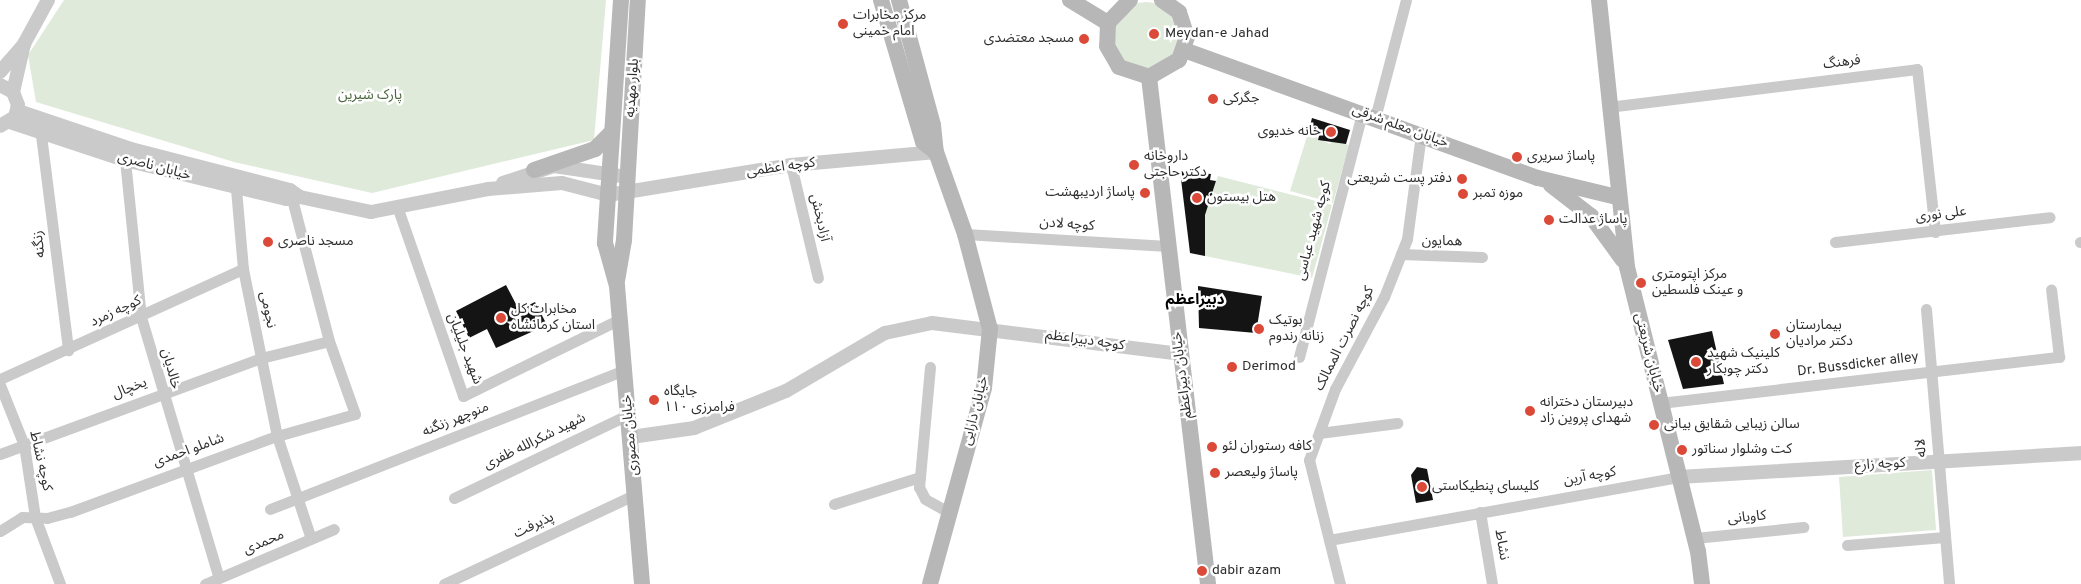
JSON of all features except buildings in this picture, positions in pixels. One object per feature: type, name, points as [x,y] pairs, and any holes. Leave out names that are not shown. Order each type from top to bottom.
[{"type":"main road","name":"خیابان دارایی","points":[[881,0],[923,142],[936,152]]},
{"type":"main road","name":"خیابان دارایی","points":[[899,0],[933,125],[936,152],[965,234],[990,329],[984,388],[947,512],[930,584]]},
{"type":"main road","points":[[1070,0],[1108,23]]},
{"type":"main road","points":[[1108,23],[1130,0]]},
{"type":"main road","points":[[1108,23],[1112,57],[1128,73],[1149,77],[1170,69],[1184,50],[1185,24],[1179,12],[1162,0]]},
{"type":"main road","name":"خیابان شریعتی","points":[[1599,0],[1617,197],[1627,267],[1695,538],[1702,584]]},
{"type":"main road","points":[[621,5],[638,5]]},
{"type":"main road","name":"بلوار مهدیه","points":[[610,176],[611,133],[621,5]]},
{"type":"main road","name":"بلوار مهدیه","points":[[627,184],[638,5]]},
{"type":"main road","name":"خیابان معلم شرقی","points":[[1184,50],[1421,134],[1538,178],[1617,197]]},
{"type":"main road","name":"خیابان دبیراعظم","points":[[1149,77],[1208,584]]},
{"type":"main road","points":[[534,170],[595,149],[611,133]]},
{"type":"main road","name":"خیابان مصوری","points":[[610,176],[605,243],[617,286],[632,436],[642,584]]},
{"type":"main road","points":[[1538,178],[1591,216],[1627,267]]},
{"type":"main road","name":"خیابان مصوری","points":[[617,286],[627,184]]},
{"type":"street","points":[[0,72],[24,44],[48,0]]},
{"type":"street","name":"کوچه شهید عباسی","points":[[1299,357],[1368,116],[1406,0]]},
{"type":"street","points":[[9,120],[24,44]]},
{"type":"street","name":"فرهنگ","points":[[1608,107],[1917,69],[1934,232]]},
{"type":"street","points":[[0,85],[13,92]]},
{"type":"street","name":"خیابان ناصری","points":[[9,120],[131,149],[293,195],[357,210],[398,209],[488,188],[534,170],[569,166],[610,176],[627,184]]},
{"type":"street","name":"خیابان ناصری","points":[[9,120],[41,135],[125,160],[236,188],[293,195]]},
{"type":"street","name":"کوچه نصرت الممالک","points":[[1340,584],[1308,460],[1401,254],[1421,134]]},
{"type":"street","name":"زنگنه","points":[[41,135],[68,350]]},
{"type":"street","name":"کوچه اعظمی","points":[[627,184],[791,165],[936,152]]},
{"type":"street","name":"خالدیان","points":[[125,160],[140,317],[182,468],[219,578]]},
{"type":"street","name":"آزادبخش","points":[[791,165],[818,278]]},
{"type":"street","name":"خیابان ناصری","points":[[488,188],[562,183],[608,195]]},
{"type":"street","points":[[608,195],[627,184]]},
{"type":"street","name":"نجومی","points":[[236,188],[243,269],[277,436],[311,539]]},
{"type":"street","points":[[293,195],[330,341]]},
{"type":"street","name":"شهید جلیلیان","points":[[398,209],[463,396],[620,319]]},
{"type":"street","name":"علی نوری","points":[[1835,242],[1934,232],[2050,217]]},
{"type":"street","name":"کوچه لادن","points":[[965,234],[1168,246]]},
{"type":"street","name":"همایون","points":[[1401,254],[1482,257]]},
{"type":"street","name":"کوچه زمرد","points":[[0,379],[68,350],[243,269]]},
{"type":"street","name":"Dr. Bussdicker alley","points":[[1660,403],[2059,357],[2051,289]]},
{"type":"street","name":"لاله","points":[[1926,309],[1949,584]]},
{"type":"street","name":"کوچه دبیراعظم","points":[[632,436],[694,428],[786,391],[885,332],[932,323],[1180,354]]},
{"type":"street","name":"یخچال","points":[[0,454],[261,358],[330,341]]},
{"type":"street","name":"شاملو احمدی","points":[[0,531],[22,517],[70,512],[182,468],[277,436],[355,414],[330,341]]},
{"type":"street","points":[[930,366],[920,477],[926,499],[947,512]]},
{"type":"street","name":"منوچهر زنگنه","points":[[270,509],[625,370]]},
{"type":"street","name":"کوچه نشاط","points":[[0,385],[24,445],[35,517],[60,584]]},
{"type":"street","name":"شهید شکرالله ظفری","points":[[454,498],[629,414]]},
{"type":"street","points":[[1319,433],[1397,423]]},
{"type":"street","name":"کوچه زارع","points":[[1679,477],[2081,453]]},
{"type":"street","points":[[834,504],[920,477]]},
{"type":"street","name":"کوچه آرین","points":[[1329,540],[1679,477]]},
{"type":"street","name":"پذیرفت","points":[[444,584],[636,494]]},
{"type":"street","name":"نشاط","points":[[1480,512],[1492,584]]},
{"type":"street","name":"کاویانی","points":[[1695,538],[1803,527]]},
{"type":"street","name":"محمدی","points":[[205,584],[334,529]]},
{"type":"street","points":[[1847,545],[1945,537]]},
{"type":"green space","name":"پارک شیرین","points":[[64,0],[606,0],[594,140],[372,193],[234,162],[36,102],[28,55]]},
{"type":"green space","points":[[1146,2],[1159,5],[1170,12],[1177,23],[1180,36],[1177,49],[1170,60],[1159,67],[1146,70],[1133,67],[1122,60],[1115,49],[1112,36],[1115,23],[1122,12],[1133,5]]},
{"type":"green space","points":[[1308,133],[1330,144],[1332,140],[1349,145],[1333,203],[1290,191]]},
{"type":"green space","points":[[1218,176],[1332,205],[1312,278],[1205,256],[1205,215]]},
{"type":"green space","points":[[1932,470],[1936,530],[1843,537],[1839,477]]},
{"type":"place","name":"مرکز مخابرات امام خمینی","points":[[843,24]]},
{"type":"place","name":"Meydan-e Jahad","points":[[1154,34]]},
{"type":"place","name":"مسجد معتضدی","points":[[1084,39]]},
{"type":"place","name":"جگرکی","points":[[1213,99]]},
{"type":"place","name":"خانه خدیوی","points":[[1331,132]]},
{"type":"place","name":"پاساژ سریری","points":[[1517,157]]},
{"type":"place","name":"داروخانه دکتر حاجتی","points":[[1134,165]]},
{"type":"place","name":"دفتر پست شریعتی","points":[[1462,179]]},
{"type":"place","name":"پاساژ اردیبهشت","points":[[1145,193]]},
{"type":"place","name":"موزه تمبر","points":[[1463,194]]},
{"type":"place","name":"هتل بیستون","points":[[1197,198]]},
{"type":"place","name":"پاساژ عدالت","points":[[1549,220]]},
{"type":"place","name":"مسجد ناصری","points":[[268,242]]},
{"type":"place","name":"مرکز اپتومتری و عینک فلسطین","points":[[1641,283]]},
{"type":"place","name":"مخابرات کل استان کرمانشاه","points":[[501,318]]},
{"type":"place","name":"بوتیک زنانه رندوم","points":[[1259,329]]},
{"type":"place","name":"بیمارستان دکتر مرادیان","points":[[1775,334]]},
{"type":"place","name":"کلینیک شهید دکتر چوبکار","points":[[1696,362]]},
{"type":"place","name":"Derimod","points":[[1232,367]]},
{"type":"place","name":"جایگاه فرامرزی ۱۱۰","points":[[654,400]]},
{"type":"place","name":"دبیرستان دخترانه شهدای پروین زاد","points":[[1530,411]]},
{"type":"place","name":"سالن زیبایی شقایق بیانی","points":[[1654,425]]},
{"type":"place","name":"کافه رستوران لئو","points":[[1212,447]]},
{"type":"place","name":"کت وشلوار سناتور","points":[[1682,450]]},
{"type":"place","name":"پاساژ ولیعصر","points":[[1215,473]]},
{"type":"place","name":"کلیسای پنطیکاستی","points":[[1422,487]]},
{"type":"place","name":"dabir azam","points":[[1202,571]]},
{"type":"district","name":"دبیراعظم","points":[[1195,301]]}]
